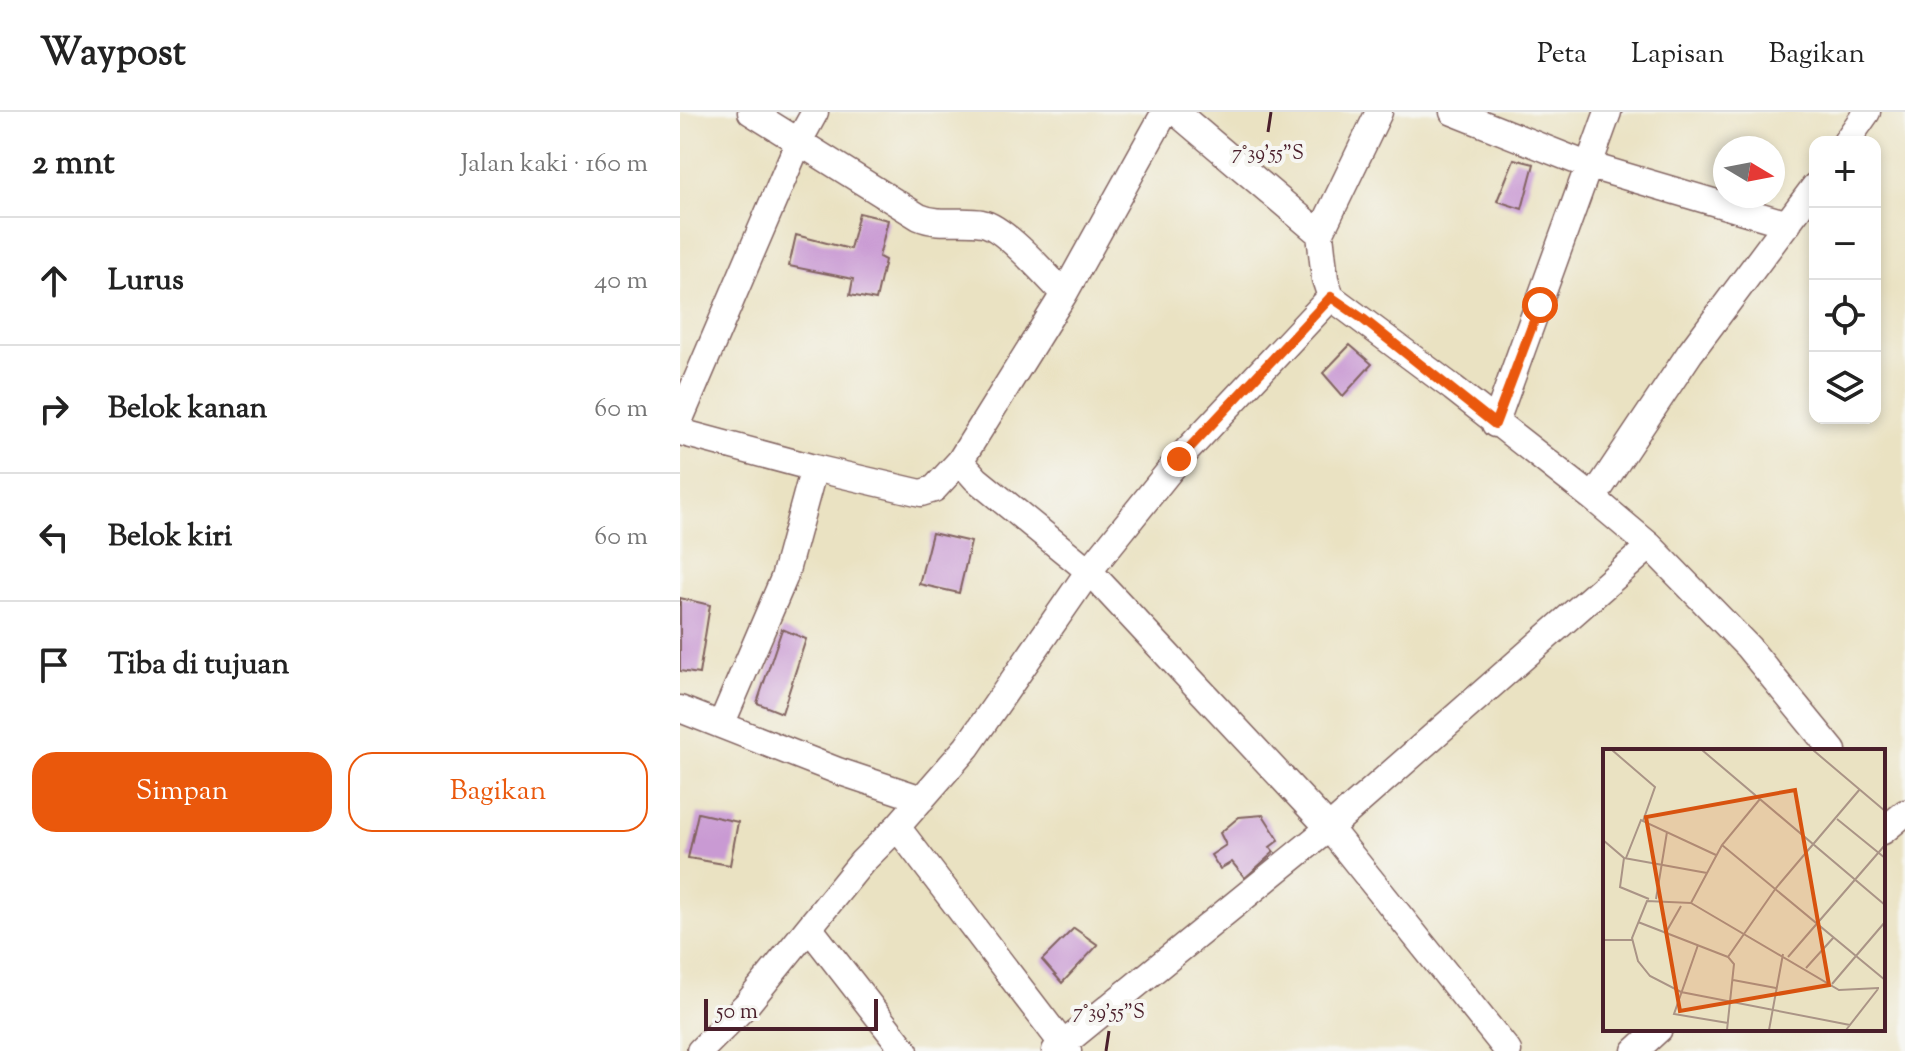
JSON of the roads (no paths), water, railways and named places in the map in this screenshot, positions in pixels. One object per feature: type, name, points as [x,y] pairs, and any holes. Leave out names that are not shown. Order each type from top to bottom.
[{"type":"street","points":[[751,112],[919,217],[936,222],[988,224],[1064,294]]},
{"type":"street","points":[[680,419],[799,141],[815,112]]},
{"type":"street","points":[[680,432],[814,468],[928,492],[960,461],[1064,294],[1165,112]]},
{"type":"street","points":[[1176,112],[1320,234]]},
{"type":"street","points":[[1379,112],[1320,234],[1325,279],[1331,297],[1593,498],[1650,546],[1748,647],[1831,749]]},
{"type":"street","points":[[1453,112],[1587,165],[1788,224]]},
{"type":"street","points":[[1495,424],[1608,112]]},
{"type":"street","points":[[1850,136],[1867,112]]},
{"type":"street","points":[[1593,498],[1690,353],[1809,194]]},
{"type":"street","points":[[700,1051],[747,1004],[862,862],[967,747],[1089,571],[1197,438],[1331,297]]},
{"type":"street","points":[[960,461],[988,489],[1089,571],[1329,828],[1508,1051]]},
{"type":"street","points":[[721,725],[784,578],[814,468]]},
{"type":"street","points":[[897,827],[1062,1049],[1329,828],[1650,546]]},
{"type":"street","points":[[680,709],[838,771],[922,799]]},
{"type":"street","points":[[810,929],[905,1051]]},
{"type":"street","points":[[1635,1051],[1657,1031]]}]
